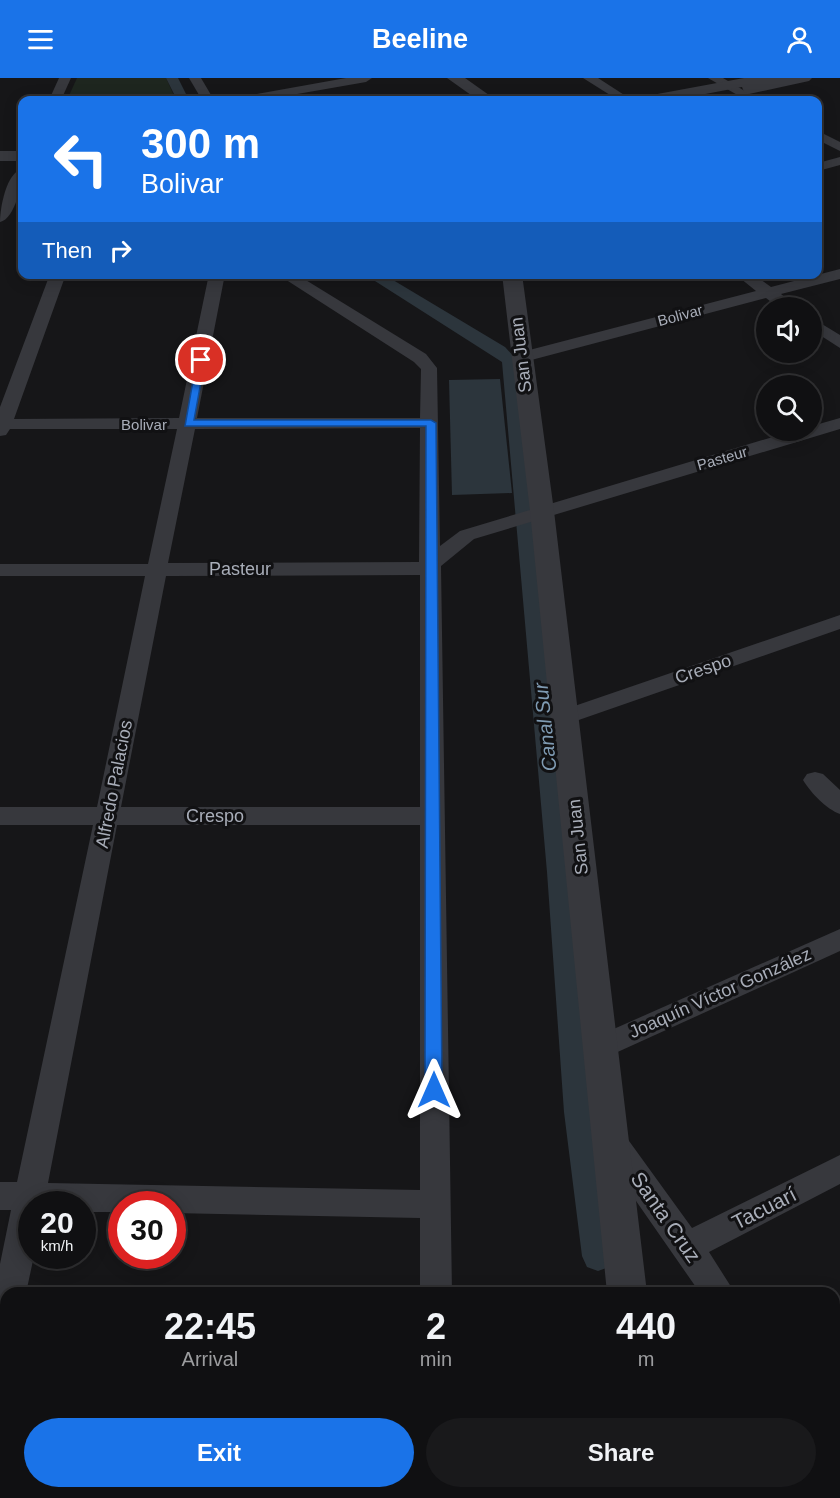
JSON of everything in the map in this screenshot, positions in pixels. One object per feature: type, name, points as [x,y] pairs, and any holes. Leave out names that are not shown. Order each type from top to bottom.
[{"type":"street","points":[[57,96],[65,78]]},
{"type":"street","points":[[195,78],[206,96]]},
{"type":"street","points":[[268,96],[366,78]]},
{"type":"street","points":[[455,78],[482,96]]},
{"type":"street","points":[[589,78],[619,96]]},
{"type":"street","points":[[672,96],[768,78]]},
{"type":"street","points":[[700,96],[726,85],[804,78]]},
{"type":"street","points":[[726,85],[747,96]]},
{"type":"street","points":[[313,88],[324,96]]},
{"type":"street","points":[[822,137],[840,147]]},
{"type":"street","points":[[0,156],[18,156]]},
{"type":"street","points":[[822,165],[840,162]]},
{"type":"street","points":[[0,163],[18,163]]},
{"type":"street","points":[[0,218],[18,181]]},
{"type":"street","name":"Bolivar","points":[[822,278],[840,274]]},
{"type":"street","points":[[1,426],[56,279]]},
{"type":"street","name":"Alfredo Palacios","points":[[31,1191],[216,279]]},
{"type":"street","points":[[292,279],[426,362],[429,368],[432,525],[431,816],[436,1287]]},
{"type":"street","name":"San Juan","points":[[512,279],[520,358],[542,511],[613,1143],[626,1287]]},
{"type":"street","points":[[749,279],[774,297]]},
{"type":"street","name":"Bolivar","points":[[520,358],[820,279]]},
{"type":"street","points":[[822,330],[840,342]]},
{"type":"street","name":"Bolivar","points":[[1,426],[431,423]]},
{"type":"street","name":"Pasteur","points":[[0,570],[420,569],[432,564],[451,544],[474,532],[840,423]]},
{"type":"street","points":[[432,525],[451,534],[474,532]]},
{"type":"street","name":"Crespo","points":[[565,717],[840,622]]},
{"type":"street","points":[[814,780],[840,805]]},
{"type":"street","name":"Crespo","points":[[0,816],[431,816]]},
{"type":"street","name":"Joaquín Víctor González","points":[[601,1047],[840,939]]},
{"type":"street","name":"Santa Cruz","points":[[613,1143],[715,1287]]},
{"type":"street","name":"Tacuarí","points":[[688,1246],[840,1169]]},
{"type":"street","points":[[0,1196],[18,1196]]},
{"type":"street","points":[[96,1197],[435,1204]]},
{"type":"street","name":"Alfredo Palacios","points":[[11,1287],[18,1254]]},
{"type":"shaded area","points":[[77,78],[166,78],[174,96],[69,96]]},
{"type":"shaded area","points":[[500,379],[512,493],[452,495],[449,380]]},
{"type":"waterway","name":"Canal Sur","points":[[172,78],[181,96]]},
{"type":"waterway","name":"Canal Sur","points":[[379,279],[465,333],[499,351],[510,361],[560,872],[579,1112],[598,1256]]},
{"type":"route","points":[[201,360],[188,423],[431,423],[434,1090]]}]
